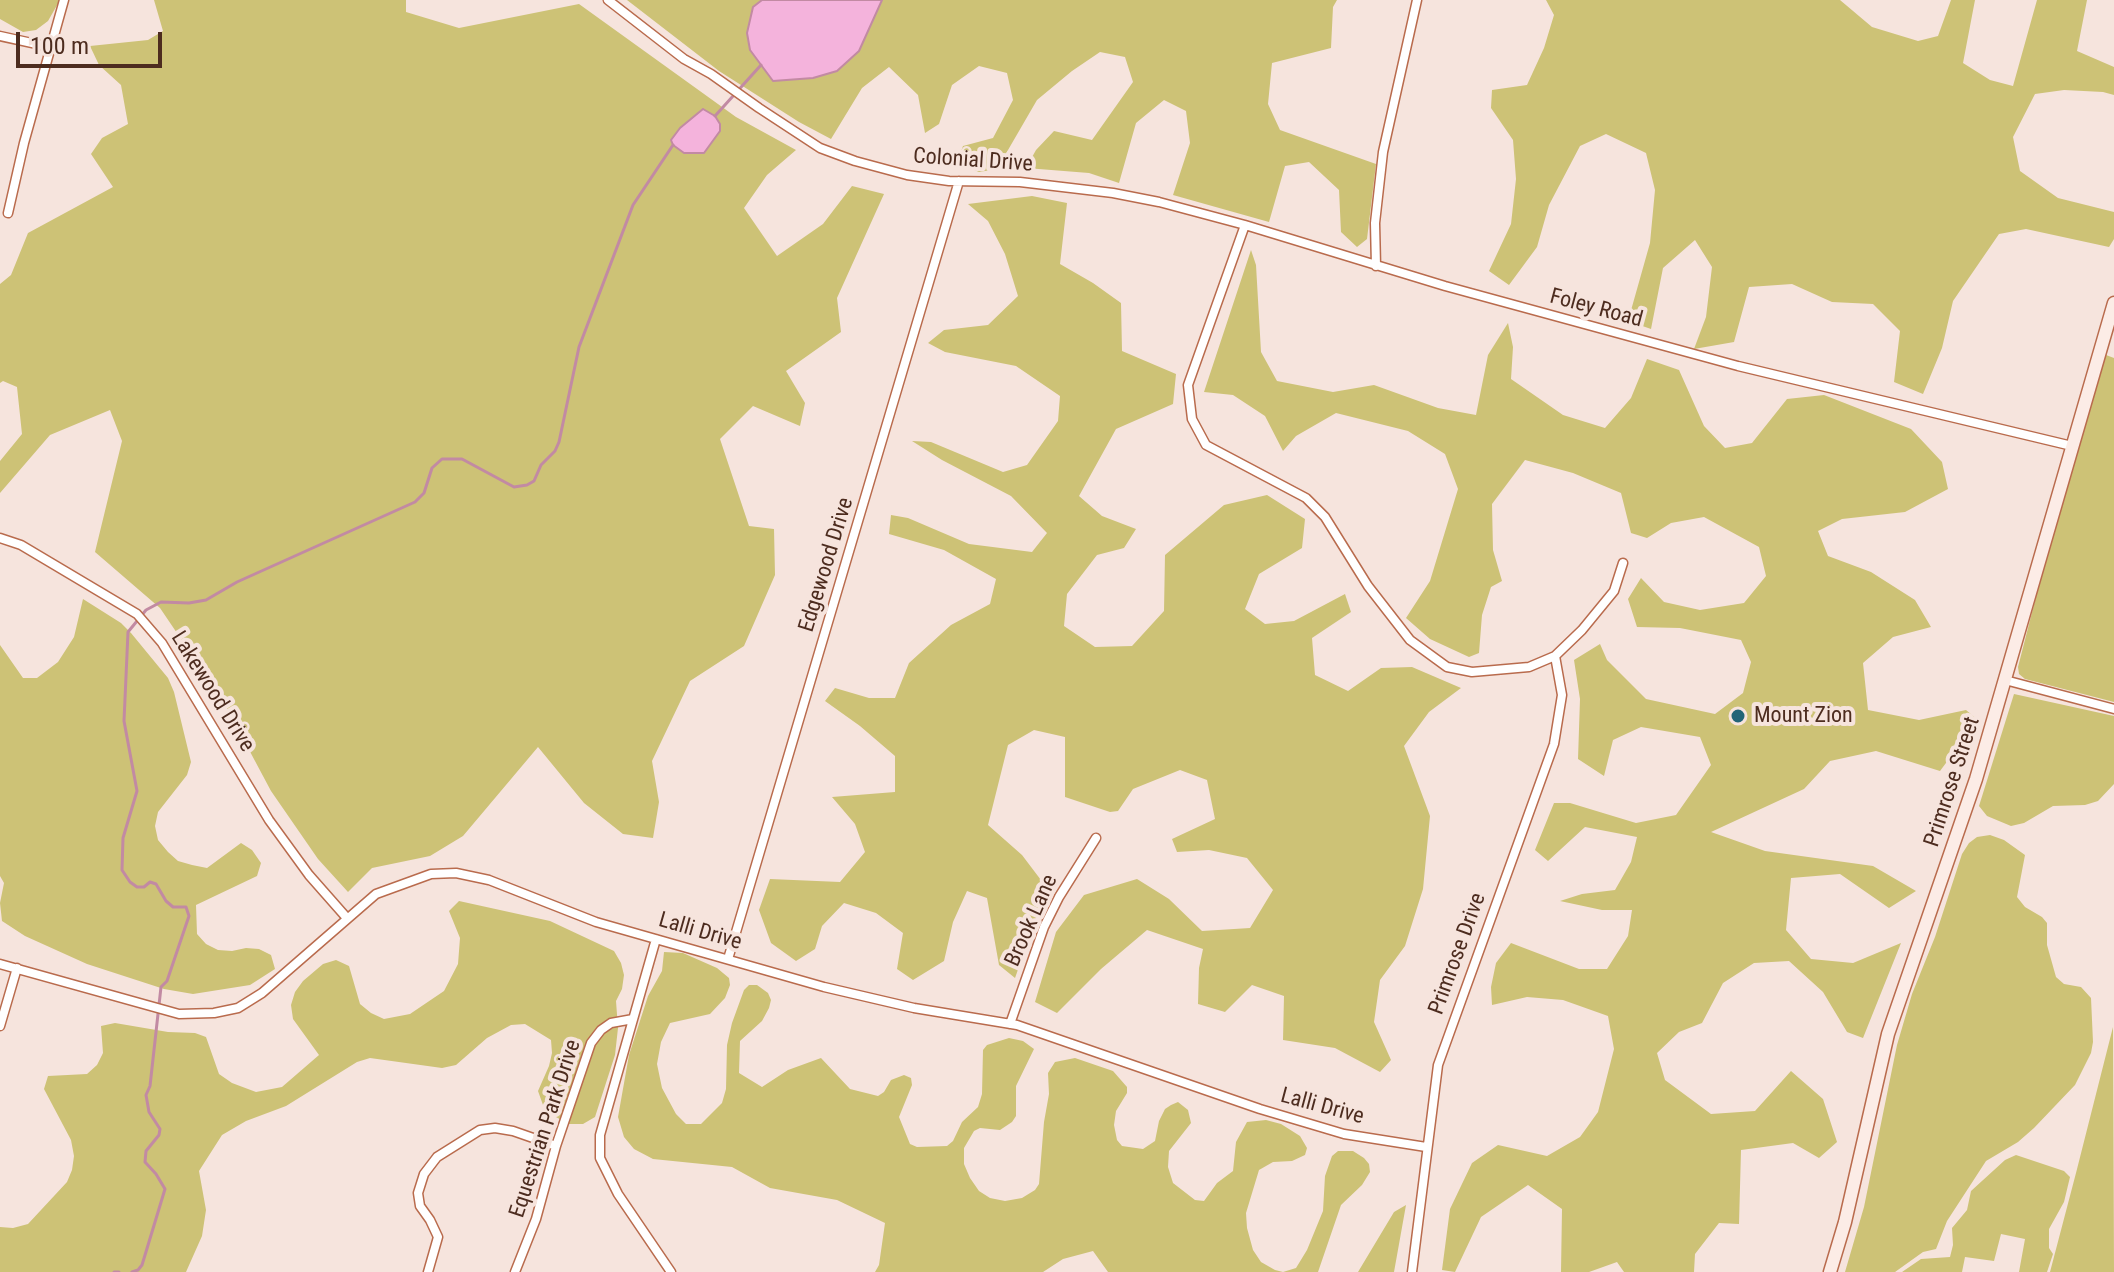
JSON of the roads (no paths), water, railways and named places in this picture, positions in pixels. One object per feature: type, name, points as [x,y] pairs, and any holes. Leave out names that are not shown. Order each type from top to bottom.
[{"type":"main road","name":"Primrose Street","points":[[1830,1272],[1845,1222],[1888,1034],[1976,779],[2114,303]]},
{"type":"street","points":[[8,213],[64,0]]},
{"type":"street","name":"Colonial Drive","points":[[608,0],[684,59],[824,150],[907,175],[959,181],[1020,182],[1113,193],[1245,225],[1376,266]]},
{"type":"street","points":[[1376,266],[1375,223],[1383,152],[1417,0]]},
{"type":"street","points":[[0,36],[50,47]]},
{"type":"street","name":"Edgewood Drive","points":[[728,959],[959,181]]},
{"type":"street","points":[[1245,225],[1188,385],[1192,419],[1206,445],[1306,498],[1325,517],[1368,586],[1410,640],[1447,667],[1472,672],[1529,667],[1555,656],[1582,630],[1614,591],[1623,563]]},
{"type":"street","name":"Foley Road","points":[[1376,266],[1738,366],[2072,446]]},
{"type":"street","name":"Lakewood Drive","points":[[0,538],[21,545],[137,614],[162,643],[269,820],[309,875],[346,917]]},
{"type":"street","name":"Primrose Drive","points":[[1412,1272],[1438,1065],[1554,744],[1562,695],[1555,656]]},
{"type":"street","points":[[2005,680],[2114,709]]},
{"type":"street","name":"Brook Lane","points":[[1010,1024],[1044,927],[1096,838]]},
{"type":"street","name":"Lalli Drive","points":[[0,964],[179,1014],[214,1013],[238,1008],[262,993],[376,894],[431,874],[456,873],[489,880],[584,918],[824,987],[901,1005],[1010,1024],[1330,1130],[1426,1147]]},
{"type":"street","points":[[656,939],[600,1135],[600,1158],[618,1194],[671,1272]]},
{"type":"street","points":[[0,1026],[17,968]]},
{"type":"street","name":"Equestrian Park Drive","points":[[515,1272],[536,1219],[556,1146],[591,1043],[611,1023],[633,1019]]},
{"type":"street","points":[[428,1272],[438,1237],[420,1206],[418,1193],[424,1174],[437,1157],[480,1130],[495,1128],[556,1146]]},
{"type":"waterway","points":[[715,116],[761,65]]},
{"type":"waterway","points":[[132,1272],[142,1265],[165,1189],[145,1162],[146,1151],[160,1129],[149,1112],[146,1095],[150,1086],[161,987],[167,981],[189,916],[186,907],[173,907],[166,901],[156,884],[150,882],[144,887],[137,887],[122,870],[123,838],[137,791],[124,721],[128,632],[146,610],[161,602],[206,600],[237,582],[415,502],[424,493],[432,468],[442,459],[462,459],[514,487],[534,481],[541,465],[559,442],[579,347],[633,205],[673,145]]},
{"type":"waterway","points":[[114,1272],[119,1272]]},
{"type":"place","name":"Mount Zion","points":[[1738,716]]}]
